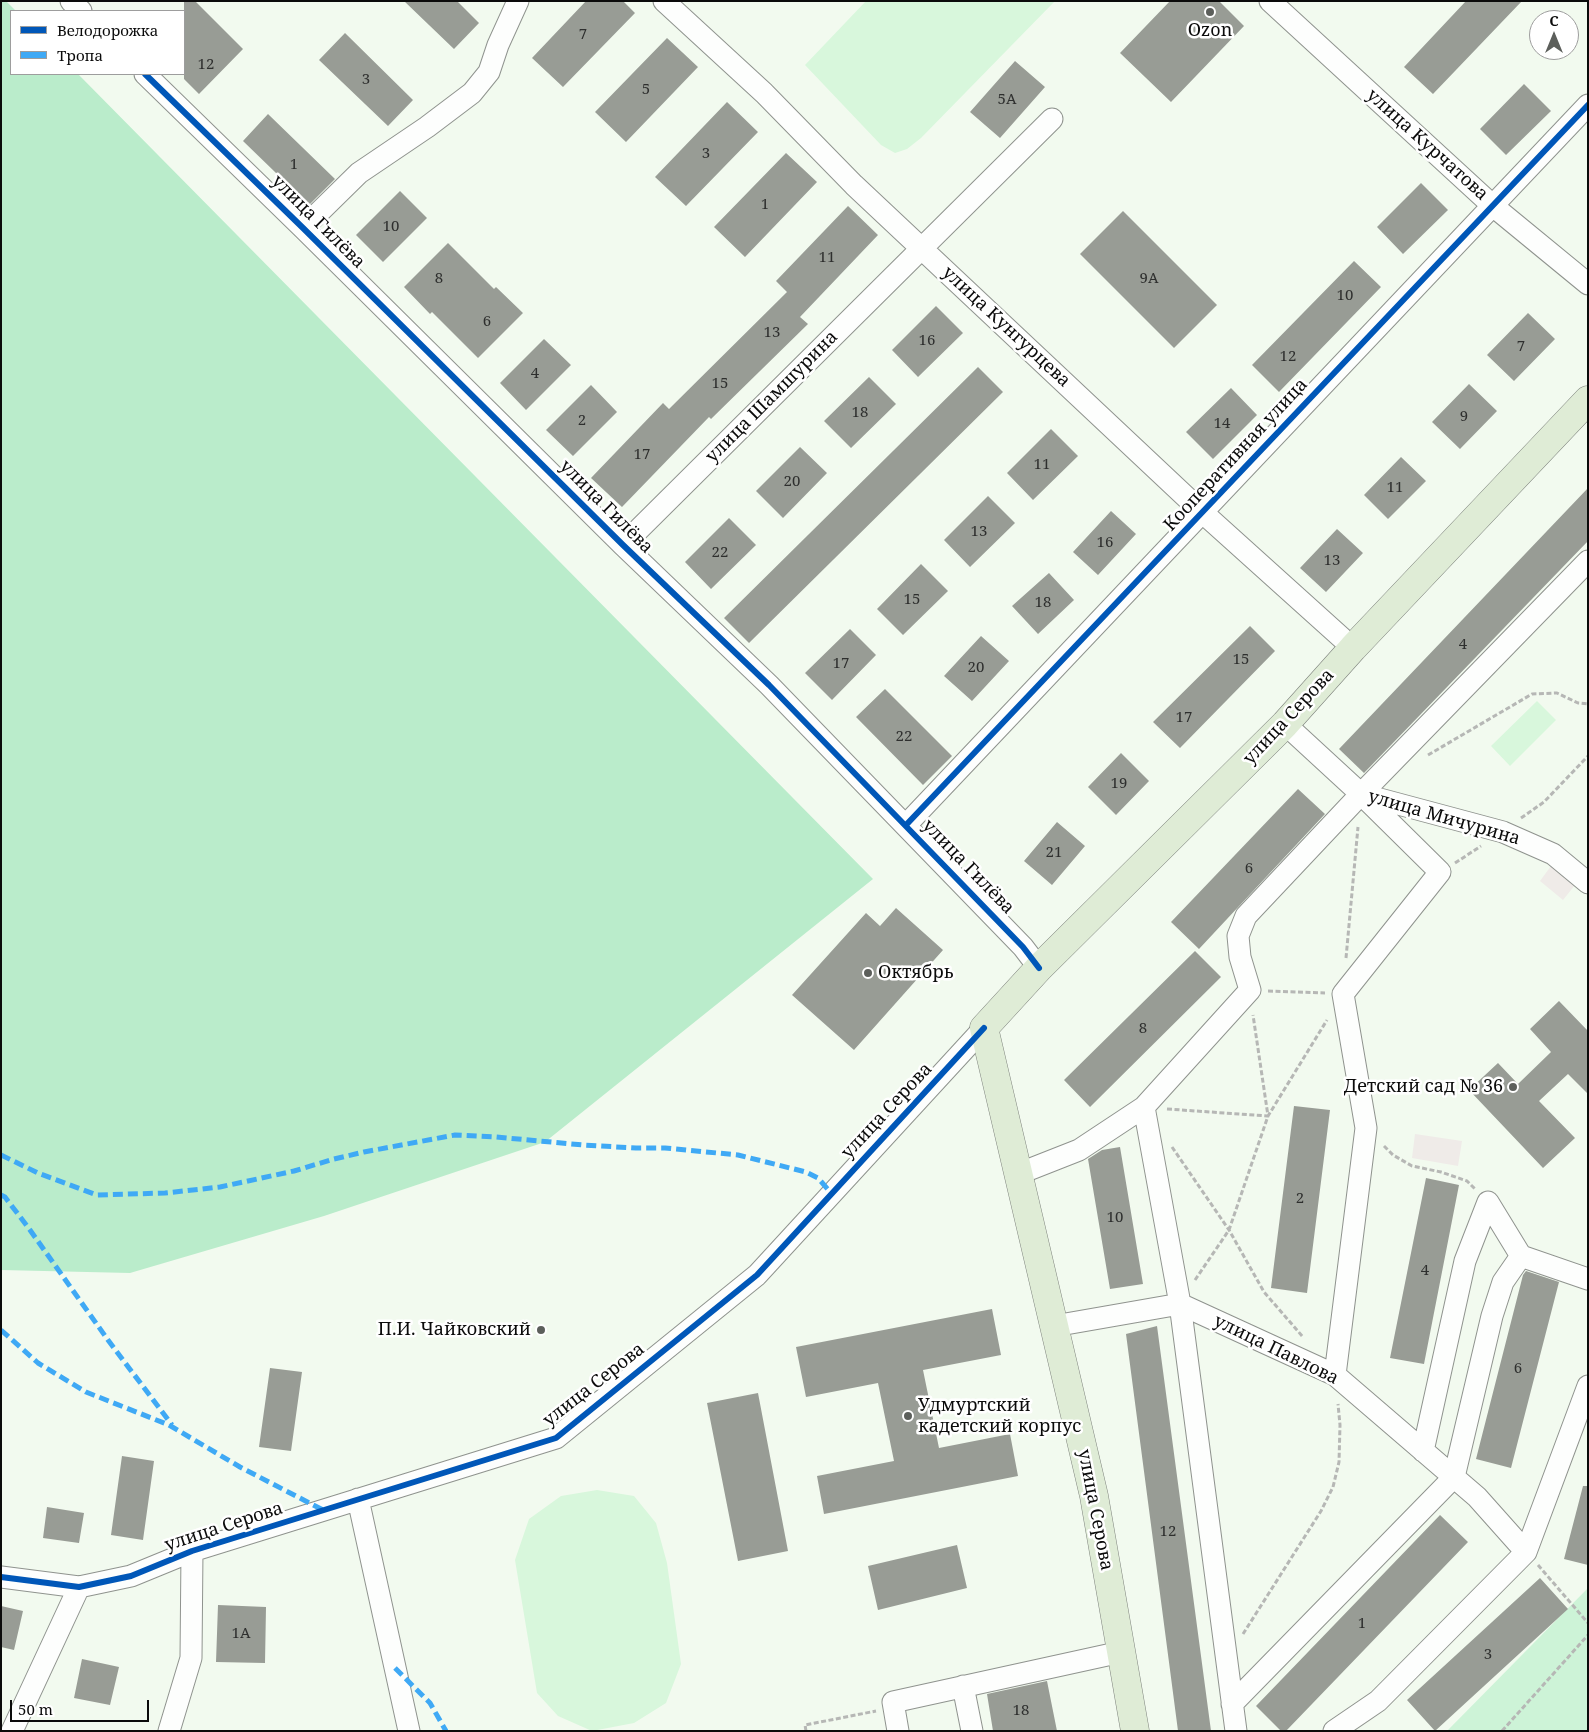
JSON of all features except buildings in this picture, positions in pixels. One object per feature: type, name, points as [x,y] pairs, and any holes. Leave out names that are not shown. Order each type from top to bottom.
[{"type":"main road","name":"улица Серова","points":[[1135,1731],[1094,1496],[984,1028],[1039,968],[1285,724],[1353,648],[1586,404]]},
{"type":"street","points":[[71,1],[80,10]]},
{"type":"street","points":[[303,228],[359,173],[427,127],[472,92],[489,72],[498,45],[518,1]]},
{"type":"street","name":"улица Кунгурцева","points":[[664,1],[764,94],[854,185],[1202,512],[1353,648]]},
{"type":"street","name":"улица Курчатова","points":[[1270,1],[1493,206],[1588,284]]},
{"type":"street","name":"улица Гилёва","points":[[146,75],[622,545],[769,685],[1023,947],[1039,968]]},
{"type":"street","name":"Кооперативная улица","points":[[906,825],[1588,105]]},
{"type":"street","name":"улица Шамшурина","points":[[622,545],[1052,119]]},
{"type":"street","points":[[1018,1174],[1079,1150],[1144,1107],[1250,990],[1240,957],[1238,936],[1246,916],[1361,794],[1588,561]]},
{"type":"street","name":"улица Мичурина","points":[[1285,724],[1361,794],[1503,832],[1553,854],[1588,883]]},
{"type":"street","points":[[1335,1375],[1366,1128],[1343,994],[1440,872],[1361,794]]},
{"type":"street","name":"улица Серова","points":[[1,1577],[79,1587],[131,1576],[192,1551],[556,1438],[757,1275],[984,1028]]},
{"type":"street","points":[[1144,1107],[1180,1304],[1236,1731]]},
{"type":"street","points":[[1488,1202],[1521,1256],[1588,1279]]},
{"type":"street","points":[[1423,1451],[1465,1261],[1488,1202]]},
{"type":"street","points":[[1232,1704],[1454,1477],[1492,1316],[1503,1282],[1521,1256]]},
{"type":"street","points":[[1054,1326],[1180,1304]]},
{"type":"street","name":"улица Павлова","points":[[1180,1304],[1335,1375],[1477,1497],[1526,1552]]},
{"type":"street","points":[[1334,1731],[1378,1701],[1526,1552],[1588,1386]]},
{"type":"street","points":[[358,1499],[409,1731]]},
{"type":"street","points":[[169,1731],[191,1658],[192,1551]]},
{"type":"street","points":[[12,1731],[79,1587]]},
{"type":"street","points":[[898,1731],[893,1702],[1121,1652]]},
{"type":"street","points":[[963,1686],[972,1731]]},
{"type":"path","points":[[1421,759],[1532,694],[1556,693],[1578,703],[1588,704]]},
{"type":"path","points":[[1180,1304],[1229,1230],[1268,1116],[1343,994],[1361,794]]},
{"type":"path","points":[[1268,1116],[1250,990],[1343,994]]},
{"type":"path","points":[[1144,1107],[1268,1116]]},
{"type":"path","points":[[1366,1128],[1392,1155],[1412,1166],[1441,1172],[1467,1181],[1488,1202]]},
{"type":"path","points":[[1167,1140],[1229,1230],[1264,1292],[1303,1338]]},
{"type":"path","points":[[1226,1660],[1321,1511],[1333,1487],[1339,1462],[1340,1424],[1335,1375]]},
{"type":"path","points":[[1526,1552],[1588,1623]]},
{"type":"path","points":[[1502,1731],[1588,1635]]},
{"type":"path","points":[[806,1731],[805,1725],[894,1707]]},
{"type":"shaded area","points":[[1551,866],[1575,885],[1563,900],[1540,881]]},
{"type":"shaded area","points":[[1415,1134],[1462,1141],[1458,1166],[1412,1158]]},
{"type":"green space","points":[[1,1],[6,1],[15,10],[10,10],[10,75],[79,75],[873,879],[545,1142],[324,1216],[130,1273],[1,1270]]},
{"type":"green space","points":[[866,1],[1055,1],[921,138],[907,149],[895,153],[881,145],[805,65]]},
{"type":"green space","points":[[1537,701],[1556,720],[1510,766],[1491,746]]},
{"type":"green space","points":[[597,1490],[634,1496],[656,1523],[667,1563],[681,1664],[666,1703],[634,1723],[592,1731],[558,1716],[537,1693],[515,1560],[529,1519],[561,1496]]},
{"type":"green space","points":[[1588,1588],[1588,1731],[1447,1731]]},
{"type":"marked path","points":[[1,1155],[38,1173],[97,1195],[165,1193],[220,1187],[294,1171],[364,1152],[455,1135],[583,1145],[665,1148],[738,1155],[806,1172],[818,1178],[832,1194]]},
{"type":"marked path","points":[[1,1195],[5,1197],[30,1230],[108,1340],[172,1425]]},
{"type":"marked path","points":[[1,1330],[38,1363],[86,1392],[169,1425],[240,1467],[323,1510]]},
{"type":"marked path","points":[[395,1668],[430,1703],[446,1731]]},
{"type":"cycle path","points":[[146,75],[623,545],[769,685],[1023,947],[1039,968]]},
{"type":"cycle path","points":[[906,825],[1588,105]]},
{"type":"cycle path","points":[[1,1577],[79,1587],[131,1576],[192,1551],[556,1438],[757,1275],[984,1028]]},
{"type":"place","name":"Ozon","points":[[1210,12]]},
{"type":"place","name":"Октябрь","points":[[868,973]]},
{"type":"place","name":"Детский сад № 36","points":[[1513,1087]]},
{"type":"place","name":"П.И. Чайковский","points":[[541,1330]]},
{"type":"place","name":"Удмуртский кадетский корпус","points":[[908,1416]]}]
